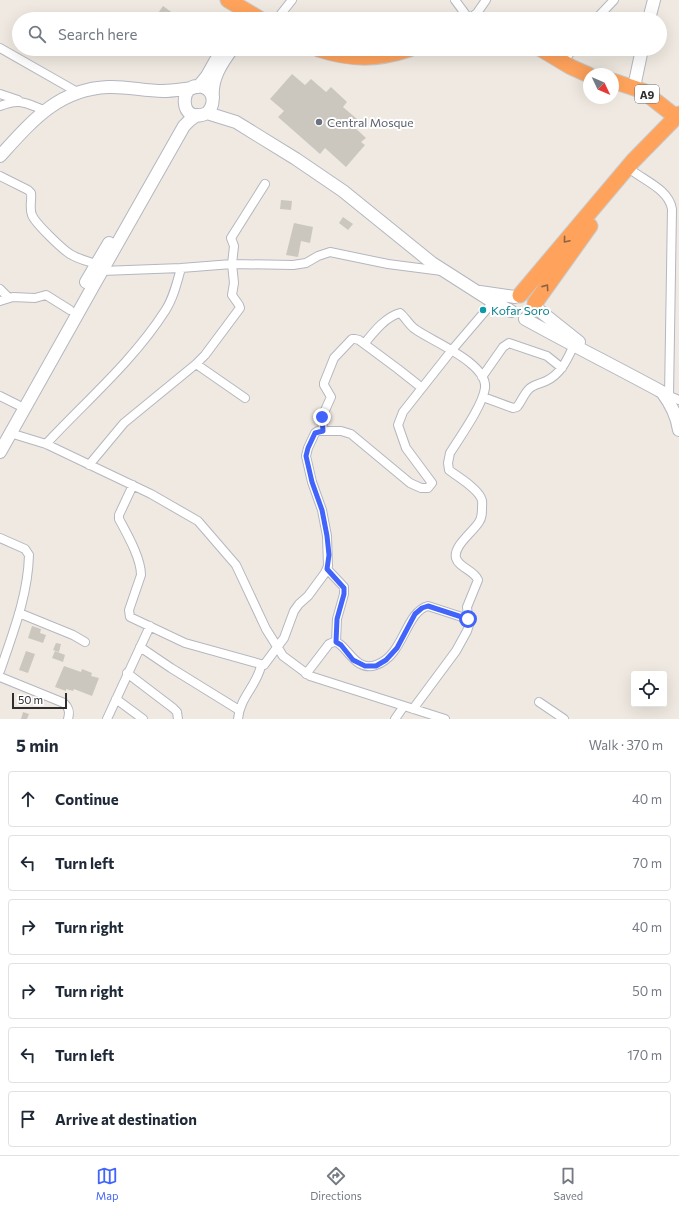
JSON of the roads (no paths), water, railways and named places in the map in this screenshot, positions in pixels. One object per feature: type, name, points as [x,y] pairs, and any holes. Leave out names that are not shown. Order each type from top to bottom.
[{"type":"highway","points":[[347,56],[368,58],[381,56]]},
{"type":"highway","points":[[553,56],[583,72]]},
{"type":"highway","name":"A9","points":[[619,83],[643,91],[678,119]]},
{"type":"highway","points":[[535,305],[592,223],[634,172],[665,138],[678,119]]},
{"type":"highway","points":[[518,296],[633,161],[678,119]]},
{"type":"main road","points":[[650,12],[652,2]]},
{"type":"main road","points":[[5,434],[99,267],[185,107],[186,94],[207,76],[219,56]]},
{"type":"main road","points":[[0,452],[5,434],[18,405],[70,310],[99,267],[184,126],[212,105],[214,81],[227,56]]},
{"type":"main road","points":[[634,87],[641,56]]},
{"type":"main road","points":[[0,156],[27,126],[44,110],[62,98],[106,87],[129,87],[162,91],[195,87],[207,90],[213,99],[236,122],[296,159],[343,191],[432,263],[493,302],[511,311],[517,317],[525,319],[601,358],[665,394],[677,417],[679,430]]},
{"type":"main road","points":[[162,91],[185,107],[192,114],[202,114],[236,122]]},
{"type":"main road","points":[[477,292],[529,296],[535,305],[601,358]]},
{"type":"main road","points":[[511,311],[510,306],[512,301],[518,296]]},
{"type":"main road","points":[[525,319],[532,315],[535,305]]},
{"type":"street","points":[[283,12],[292,0]]},
{"type":"street","points":[[455,0],[464,12]]},
{"type":"street","points":[[478,12],[486,0]]},
{"type":"street","points":[[603,12],[614,0]]},
{"type":"street","points":[[0,48],[12,55]]},
{"type":"street","points":[[14,56],[79,93]]},
{"type":"street","points":[[563,62],[568,56]]},
{"type":"street","points":[[0,94],[44,110]]},
{"type":"street","points":[[0,106],[14,101],[21,101]]},
{"type":"street","points":[[634,172],[667,195],[671,202],[672,209],[665,394],[679,400]]},
{"type":"street","points":[[0,176],[31,193],[31,214],[37,222],[69,253],[99,267],[181,268],[232,264],[293,265],[306,263],[318,256],[330,252],[388,264],[445,271]]},
{"type":"street","points":[[89,465],[124,423],[205,355],[240,308],[232,295],[234,283],[232,264],[234,246],[232,235],[265,184]]},
{"type":"street","points":[[46,444],[98,391],[144,339],[165,311],[175,288],[181,268]]},
{"type":"street","points":[[0,289],[9,298]]},
{"type":"street","points":[[0,301],[18,296],[35,298],[46,295],[70,310]]},
{"type":"street","points":[[238,719],[242,702],[259,674],[261,666],[266,663],[284,638],[290,621],[299,604],[308,596],[327,569],[329,555],[327,536],[322,510],[312,482],[306,456],[315,433],[323,431],[341,431],[351,434],[410,483],[421,488],[428,488],[432,483],[406,448],[398,425],[403,412],[452,350],[493,302]]},
{"type":"street","points":[[364,344],[387,320],[400,313],[413,328],[452,350],[479,372],[484,380],[485,388],[481,401],[450,453],[448,463],[449,470],[476,491],[482,502],[482,514],[480,521],[460,544],[456,552],[456,558],[459,564],[478,580],[468,607],[467,631],[456,651],[413,709]]},
{"type":"street","points":[[323,431],[322,417],[331,397],[324,383],[334,358],[354,339],[359,340],[422,388]]},
{"type":"street","points":[[482,376],[503,347],[509,342],[547,356],[562,368]]},
{"type":"street","points":[[482,397],[513,408],[517,407],[528,390],[534,385],[547,381],[562,368],[566,363],[574,345]]},
{"type":"street","points":[[196,364],[245,398]]},
{"type":"street","points":[[0,396],[18,405]]},
{"type":"street","points":[[5,434],[46,444],[152,494],[198,522],[236,565],[266,629],[283,656],[306,674],[445,719]]},
{"type":"street","points":[[133,485],[119,515],[119,519],[132,543],[141,570],[141,575],[129,610],[129,614],[132,619],[185,643],[261,666]]},
{"type":"street","points":[[0,538],[25,549],[30,555],[28,574],[19,613],[0,671]]},
{"type":"street","points":[[327,569],[344,588],[344,594],[337,619],[336,642]]},
{"type":"street","points":[[306,674],[329,644],[336,642],[341,645],[353,660],[365,666],[376,666],[386,660],[397,648],[415,614],[422,608],[428,606],[468,619]]},
{"type":"street","points":[[19,613],[62,630],[86,642]]},
{"type":"street","points":[[107,719],[150,626]]},
{"type":"street","points":[[140,647],[239,710]]},
{"type":"street","points":[[127,673],[173,708],[178,719]]},
{"type":"street","points":[[0,677],[64,703],[68,708],[68,719]]},
{"type":"street","points":[[116,699],[144,719]]},
{"type":"street","points":[[539,702],[564,719]]},
{"type":"street","points":[[395,719],[404,706]]},
{"type":"place","name":"Central Mosque","points":[[319,122]]},
{"type":"place","name":"Kofar Soro","points":[[483,310]]}]
